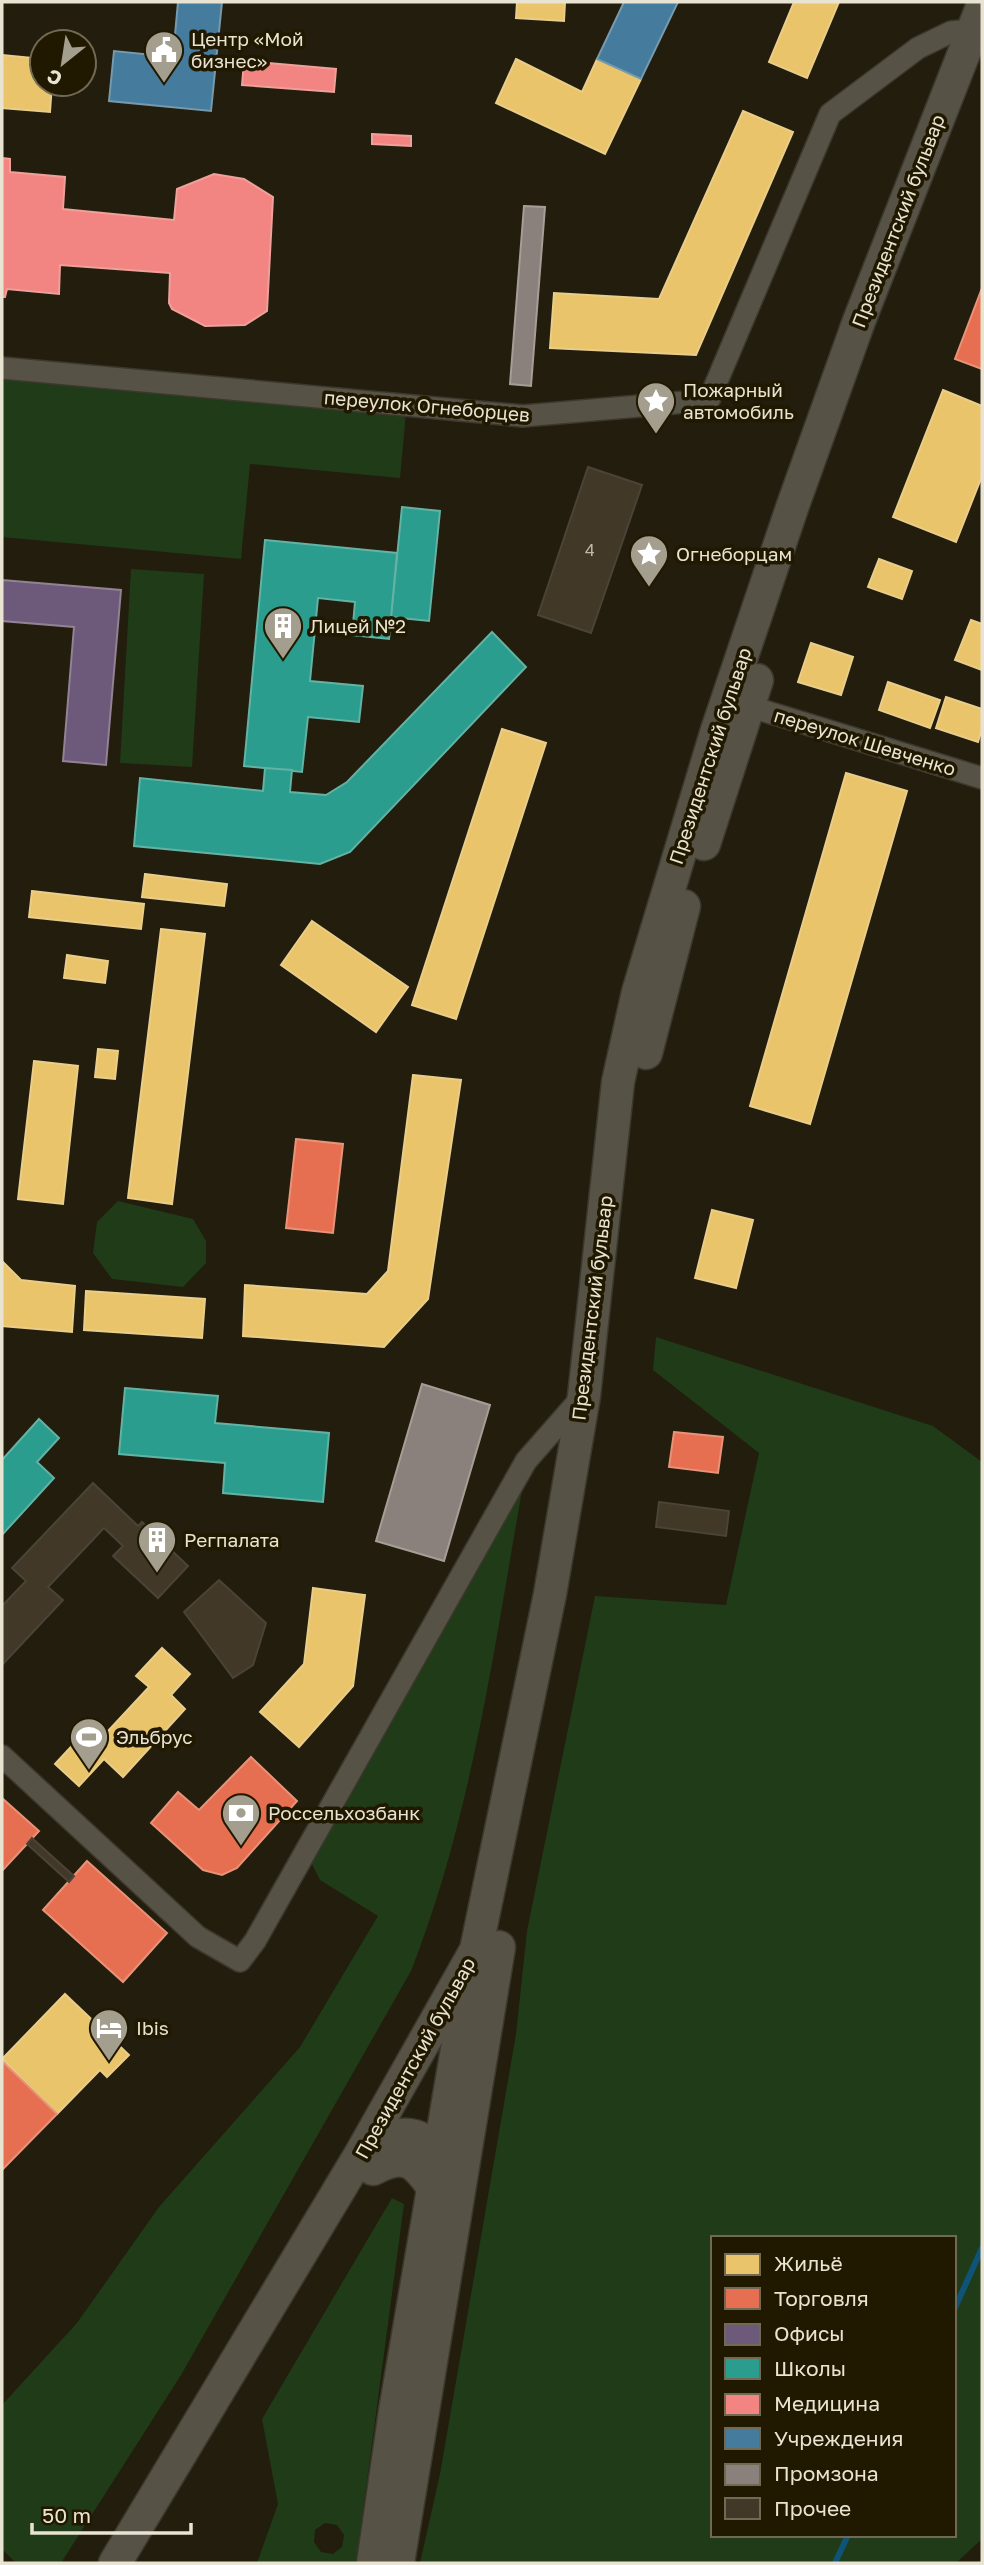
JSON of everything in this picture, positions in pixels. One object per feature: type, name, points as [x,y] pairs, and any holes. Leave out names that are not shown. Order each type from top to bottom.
[{"type":"main road","name":"Президентский бульвар","points":[[487,1948],[583,1396],[618,1082],[659,915],[717,730],[797,494],[859,321],[978,18]]},
{"type":"main road","name":"Президентский бульвар","points":[[140,2563],[487,1948],[570,1593],[596,1446],[640,1085],[649,1036],[683,910],[748,706],[841,433],[928,197],[982,64]]},
{"type":"main road","points":[[373,2563],[395,2411],[447,2192],[440,2154],[463,2013],[487,1948]]},
{"type":"main road","points":[[398,2563],[447,2192],[487,1948]]},
{"type":"main road","name":"Президентский бульвар","points":[[393,2135],[463,2013]]},
{"type":"main road","points":[[367,2162],[393,2135],[417,2136],[440,2154]]},
{"type":"main road","points":[[367,2162],[403,2159],[414,2164],[447,2192]]},
{"type":"main road","name":"Президентский бульвар","points":[[115,2563],[367,2162]]},
{"type":"street","name":"переулок Огнеборцев","points":[[2,368],[523,416],[709,400],[830,114],[918,48],[978,18]]},
{"type":"street","name":"переулок Шевченко","points":[[748,706],[982,778]]},
{"type":"street","points":[[2,1756],[198,1937],[240,1961],[255,1941],[526,1461],[583,1396]]},
{"type":"green space","points":[[2,376],[406,413],[400,478],[250,464],[241,559],[2,537]]},
{"type":"green space","points":[[131,569],[204,574],[192,767],[120,763]]},
{"type":"green space","points":[[118,1201],[193,1219],[206,1241],[206,1263],[183,1287],[112,1279],[93,1253],[97,1222]]},
{"type":"green space","points":[[656,1337],[933,1426],[982,1462],[982,2539],[956,2563],[420,2563],[440,2474],[516,2034],[527,1931],[595,1596],[726,1605],[759,1453],[653,1370]]},
{"type":"green space","points":[[523,1485],[491,1670],[466,1792],[432,1912],[411,1971],[181,2375],[61,2563],[16,2563],[2,2549],[2,2405],[77,2323],[159,2207],[300,2047],[378,1916],[320,1880],[311,1862]]},
{"type":"green space","points":[[392,2198],[404,2204],[356,2563],[257,2563],[278,2504],[262,2419]],"holes":[[[325,2523],[337,2525],[344,2535],[342,2547],[333,2554],[321,2552],[314,2542],[315,2530]]]},
{"type":"building: Жильё","points":[[517,2],[565,2],[564,21],[516,18]]},
{"type":"building: Жильё","points":[[794,2],[839,2],[807,78],[769,62]]},
{"type":"building: Жильё","points":[[2,55],[28,58],[28,98],[51,98],[50,112],[2,108]]},
{"type":"building: Жильё","points":[[516,59],[582,92],[597,59],[641,79],[605,154],[496,103]]},
{"type":"building: Жильё","points":[[743,111],[793,132],[696,355],[550,348],[554,293],[659,299]]},
{"type":"building: Жильё","points":[[943,390],[982,406],[982,476],[956,542],[893,517]]},
{"type":"building: Жильё","points":[[879,559],[912,571],[902,599],[868,587]]},
{"type":"building: Жильё","points":[[971,620],[982,624],[982,670],[955,660]]},
{"type":"building: Жильё","points":[[811,643],[853,657],[841,695],[798,682]]},
{"type":"building: Жильё","points":[[888,682],[940,700],[930,728],[879,710]]},
{"type":"building: Жильё","points":[[946,697],[982,709],[982,728],[978,742],[936,728]]},
{"type":"building: Жильё","points":[[502,729],[546,743],[456,1019],[412,1005]]},
{"type":"building: Жильё","points":[[846,773],[907,791],[810,1124],[750,1106]]},
{"type":"building: Жильё","points":[[145,874],[227,884],[224,906],[142,897]]},
{"type":"building: Жильё","points":[[32,891],[144,904],[141,929],[29,917]]},
{"type":"building: Жильё","points":[[312,921],[408,987],[376,1032],[281,965]]},
{"type":"building: Жильё","points":[[161,929],[205,934],[172,1204],[128,1198]]},
{"type":"building: Жильё","points":[[67,955],[108,961],[105,983],[64,978]]},
{"type":"building: Жильё","points":[[98,1049],[118,1051],[115,1079],[95,1077]]},
{"type":"building: Жильё","points":[[34,1061],[78,1066],[63,1204],[18,1199]]},
{"type":"building: Жильё","points":[[413,1075],[461,1080],[428,1299],[384,1347],[243,1336],[245,1285],[367,1294],[388,1271]]},
{"type":"building: Жильё","points":[[712,1210],[753,1220],[736,1288],[695,1278]]},
{"type":"building: Жильё","points":[[2,1261],[21,1280],[75,1286],[72,1332],[2,1326]]},
{"type":"building: Жильё","points":[[86,1291],[205,1299],[202,1338],[84,1330]]},
{"type":"building: Жильё","points":[[313,1588],[365,1595],[353,1686],[299,1747],[260,1712],[304,1664]]},
{"type":"building: Жильё","name":"Эльбрус","points":[[162,1648],[190,1674],[171,1695],[185,1709],[123,1777],[104,1759],[79,1786],[55,1764],[83,1734],[95,1745],[149,1687],[136,1676]]},
{"type":"building: Жильё","points":[[65,1994],[129,2055],[107,2077],[100,2070],[57,2114],[2,2059]]},
{"type":"building: Торговля","points":[[982,288],[982,369],[955,359]]},
{"type":"building: Торговля","points":[[296,1139],[343,1144],[333,1233],[286,1228]]},
{"type":"building: Торговля","points":[[674,1432],[723,1437],[718,1473],[669,1467]]},
{"type":"building: Торговля","points":[[251,1757],[297,1801],[237,1868],[222,1875],[203,1870],[151,1823],[178,1792],[199,1810]]},
{"type":"building: Торговля","points":[[2,1798],[39,1831],[2,1871]]},
{"type":"building: Торговля","points":[[87,1861],[167,1933],[123,1982],[43,1910]]},
{"type":"building: Торговля","points":[[2,2061],[57,2114],[2,2170]]},
{"type":"building: Офисы","points":[[2,580],[121,590],[106,765],[63,761],[74,627],[2,621]]},
{"type":"building: Школы","points":[[402,507],[440,511],[429,621],[391,617]]},
{"type":"building: Школы","name":"Лицей №2","points":[[265,540],[397,553],[389,639],[352,635],[355,602],[318,598],[310,681],[363,686],[359,722],[308,717],[302,772],[244,766]]},
{"type":"building: Школы","points":[[492,632],[526,667],[350,852],[320,864],[134,846],[140,778],[263,791],[265,768],[292,770],[290,792],[326,795],[347,782]]},
{"type":"building: Школы","points":[[125,1388],[218,1396],[215,1423],[329,1433],[323,1502],[223,1493],[225,1463],[119,1454]]},
{"type":"building: Школы","points":[[39,1419],[59,1438],[37,1462],[54,1478],[2,1535],[2,1460]]},
{"type":"building: Медицина","points":[[244,61],[336,69],[334,92],[242,85]]},
{"type":"building: Медицина","points":[[372,134],[411,136],[411,146],[372,144]]},
{"type":"building: Медицина","points":[[2,158],[10,159],[10,172],[65,177],[63,209],[174,220],[177,189],[214,174],[244,179],[273,197],[267,311],[245,325],[205,326],[172,309],[169,303],[170,273],[60,265],[59,294],[7,289],[5,297],[2,297]]},
{"type":"building: Учреждения","points":[[178,2],[222,2],[211,111],[109,101],[114,51],[173,57]]},
{"type":"building: Учреждения","points":[[624,2],[678,2],[641,79],[597,59]]},
{"type":"building: Промзона","points":[[524,206],[545,207],[531,386],[510,384]]},
{"type":"building: Промзона","points":[[422,1384],[490,1405],[444,1561],[376,1541]]},
{"type":"building: Прочее","points":[[588,467],[642,485],[591,633],[538,615]]},
{"type":"building: Прочее","name":"Регпалата","points":[[93,1483],[138,1526],[142,1522],[188,1566],[158,1598],[113,1556],[123,1546],[104,1528],[48,1587],[63,1600],[2,1665],[2,1606],[26,1581],[12,1568]]},
{"type":"building: Прочее","points":[[659,1502],[729,1511],[726,1536],[656,1527]]},
{"type":"building: Прочее","points":[[219,1580],[266,1623],[253,1665],[233,1678],[184,1612]]},
{"type":"building: Прочее","points":[[32,1838],[74,1876],[69,1882],[27,1844]]},
{"type":"waterway","points":[[956,2306],[982,2248]]},
{"type":"waterway","points":[[835,2563],[847,2537]]},
{"type":"place","name":"Центр «Мой бизнес»","points":[[164,84]]},
{"type":"place","name":"Пожарный автомобиль","points":[[656,435]]},
{"type":"place","name":"Огнеборцам","points":[[649,588]]},
{"type":"place","name":"Лицей №2","points":[[283,660]]},
{"type":"place","name":"Регпалата","points":[[157,1574]]},
{"type":"place","name":"Эльбрус","points":[[89,1771]]},
{"type":"place","name":"Россельхозбанк","points":[[241,1847]]},
{"type":"place","name":"Ibis","points":[[109,2062]]}]
